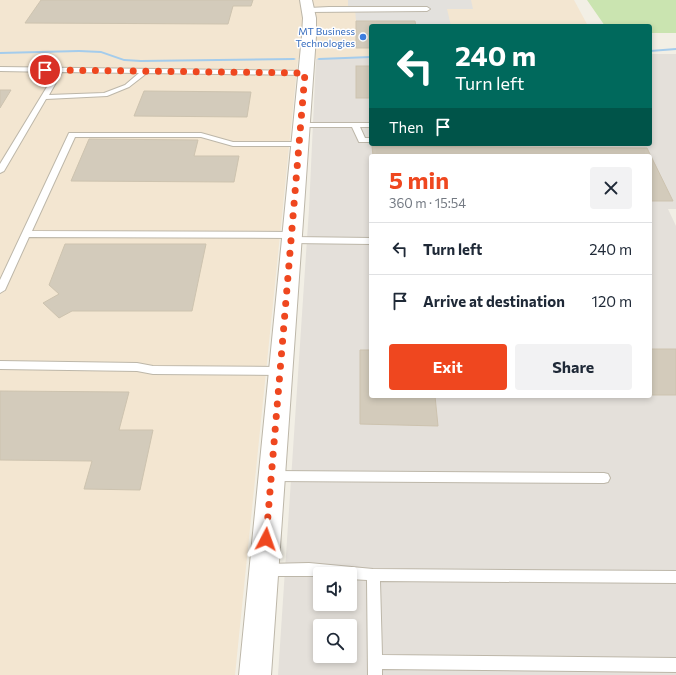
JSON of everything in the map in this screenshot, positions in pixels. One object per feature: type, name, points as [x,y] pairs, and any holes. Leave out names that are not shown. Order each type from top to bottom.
[{"type":"street","points":[[255,675],[305,73],[307,5]]},
{"type":"lane","points":[[307,5],[329,9],[427,9]]},
{"type":"lane","points":[[0,70],[305,73]]},
{"type":"lane","points":[[0,171],[60,70]]},
{"type":"lane","points":[[44,96],[105,95],[127,86],[145,71]]},
{"type":"lane","points":[[355,125],[362,140],[369,140]]},
{"type":"lane","points":[[0,290],[72,135],[200,135],[233,144],[355,125],[369,125]]},
{"type":"lane","points":[[25,234],[291,237],[369,241]]},
{"type":"lane","points":[[0,364],[137,367],[153,370],[280,371]]},
{"type":"lane","points":[[271,476],[604,478]]},
{"type":"lane","points":[[264,570],[309,569],[372,575],[676,577]]},
{"type":"lane","points":[[372,575],[375,669],[676,666]]},
{"type":"shaded area","points":[[0,0],[574,0],[587,24],[369,24],[369,58],[298,59],[235,675],[0,675]]},
{"type":"shaded area","points":[[348,0],[471,0],[473,9],[447,9],[451,24],[416,24],[415,21],[356,21],[355,9],[348,9]]},
{"type":"shaded area","points":[[652,54],[676,54],[676,209],[668,209],[676,226],[676,675],[278,675],[309,209],[316,59],[369,58],[369,146],[652,146]]},
{"type":"green space","points":[[587,0],[676,0],[676,33],[652,33],[652,24],[604,24]]},
{"type":"building","points":[[41,0],[253,0],[251,6],[233,6],[228,24],[25,23]]},
{"type":"building","name":"MT Business Technologies","points":[[356,21],[415,21],[416,24],[369,24],[369,48],[356,48]]},
{"type":"building","points":[[356,66],[369,66],[369,98],[356,98]]},
{"type":"building","points":[[0,90],[11,90],[0,108]]},
{"type":"building","points":[[144,91],[251,92],[247,117],[134,116]]},
{"type":"building","points":[[89,139],[198,140],[194,156],[239,156],[234,182],[71,181]]},
{"type":"building","points":[[372,146],[647,148],[650,154],[373,154]]},
{"type":"building","points":[[652,158],[673,201],[652,201]]},
{"type":"building","points":[[65,244],[206,244],[192,311],[72,311],[59,318],[43,303],[59,294],[49,285]]},
{"type":"building","points":[[652,349],[676,349],[676,395],[652,395]]},
{"type":"building","points":[[360,350],[369,350],[369,398],[435,398],[438,426],[360,424]]},
{"type":"building","points":[[0,391],[129,392],[119,430],[153,430],[140,490],[84,489],[92,461],[0,460]]},
{"type":"waterway","points":[[652,51],[676,49]]},
{"type":"waterway","points":[[0,53],[79,51],[101,52],[124,60],[141,61],[294,59]]},
{"type":"waterway","points":[[319,59],[369,57]]},
{"type":"place","name":"MT Business Technologies","points":[[363,37]]},
{"type":"route","points":[[45,70],[305,73],[266,539]]}]
